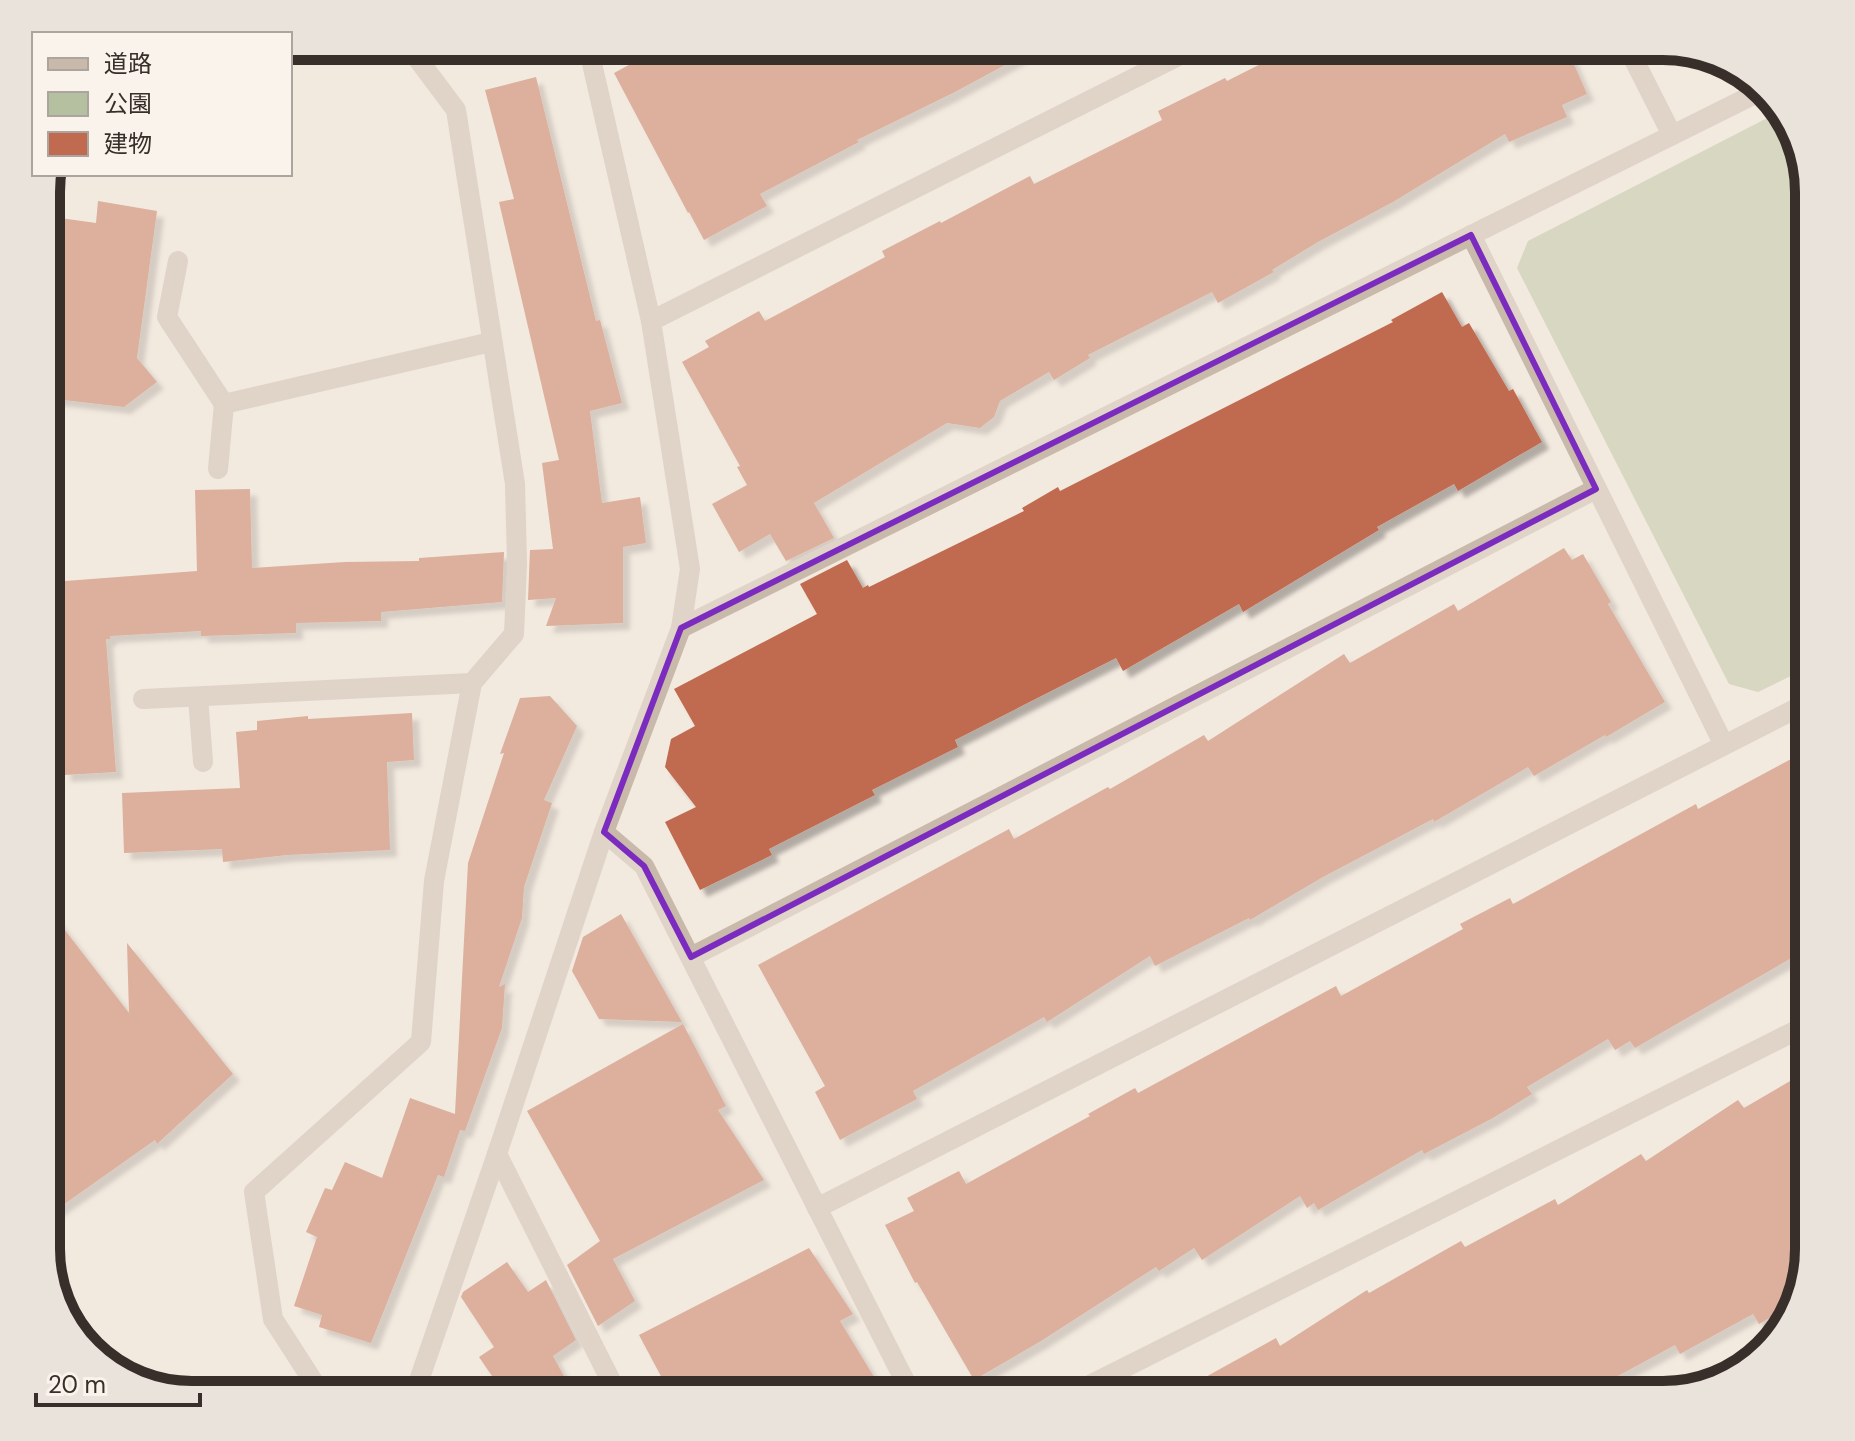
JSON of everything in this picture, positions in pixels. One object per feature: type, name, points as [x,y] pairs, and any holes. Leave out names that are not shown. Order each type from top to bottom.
[{"type":"street","points":[[313,1381],[273,1319],[254,1192],[421,1042],[434,881],[472,683],[514,634],[517,563],[515,484],[456,110],[418,60]]},
{"type":"street","points":[[419,1381],[604,832],[681,628],[690,569],[651,321],[591,60]]},
{"type":"street","points":[[651,321],[1170,60]]},
{"type":"street","points":[[1634,60],[1672,135]]},
{"type":"street","points":[[681,628],[1752,95]]},
{"type":"street","points":[[1471,235],[1724,745]]},
{"type":"street","points":[[178,261],[167,317],[224,404],[218,469]]},
{"type":"street","points":[[224,404],[491,342]]},
{"type":"street","points":[[691,957],[1596,489]]},
{"type":"street","points":[[143,699],[472,683]]},
{"type":"street","points":[[198,697],[203,762]]},
{"type":"street","points":[[817,1208],[1795,709]]},
{"type":"street","points":[[604,832],[644,866],[905,1381]]},
{"type":"street","points":[[1098,1381],[1795,1031]]},
{"type":"street","points":[[497,1154],[611,1381]]},
{"type":"highlighted area","points":[[1471,235],[1596,489],[691,957],[644,866],[604,832],[681,628]]},
{"type":"green space","points":[[1771,116],[1788,150],[1795,192],[1795,674],[1758,692],[1729,684],[1517,268],[1528,241]]},
{"type":"building","points":[[638,60],[1014,60],[857,140],[859,142],[760,194],[767,206],[704,240],[614,73]]},
{"type":"building","points":[[1268,60],[1572,60],[1587,94],[1562,105],[1567,117],[1509,142],[1505,134],[1218,303],[1212,292],[1088,355],[1090,358],[1054,380],[1049,372],[1000,401],[994,417],[980,428],[947,423],[814,503],[834,538],[786,561],[770,534],[739,552],[712,504],[747,485],[737,467],[740,466],[682,362],[709,347],[705,341],[759,311],[765,321],[885,257],[882,251],[1030,176],[1034,184],[1162,120],[1158,111],[1225,78],[1227,81]]},
{"type":"building","points":[[536,77],[596,321],[600,320],[622,403],[590,411],[602,503],[640,497],[646,543],[623,547],[623,623],[546,626],[556,598],[528,600],[530,550],[553,549],[542,463],[559,460],[499,202],[514,199],[485,90]]},
{"type":"building","points":[[98,201],[157,211],[137,358],[157,382],[124,407],[60,400],[60,218],[96,223]]},
{"type":"building","points":[[1442,292],[1462,327],[1469,323],[1509,391],[1513,389],[1542,442],[1458,491],[1454,484],[1377,527],[1379,530],[1243,612],[1239,604],[1123,671],[1116,658],[955,740],[958,747],[872,790],[875,795],[769,849],[772,855],[700,890],[665,822],[696,807],[665,767],[671,739],[695,726],[674,689],[817,614],[800,584],[847,560],[863,588],[869,587],[1024,511],[1022,508],[1058,487],[1060,491],[1393,322],[1391,320]]},
{"type":"building","points":[[250,489],[252,568],[419,561],[419,558],[504,552],[502,602],[381,612],[381,621],[296,623],[296,633],[201,636],[201,631],[110,636],[106,639],[116,772],[64,775],[60,724],[60,581],[197,571],[195,490]]},
{"type":"building","points":[[1564,548],[1572,560],[1583,554],[1665,702],[1534,776],[1528,767],[1434,822],[1433,819],[1323,877],[1250,920],[1155,966],[1150,956],[1047,1022],[1044,1017],[913,1091],[917,1099],[840,1140],[815,1092],[825,1086],[758,965],[1009,829],[1014,839],[1204,735],[1208,741],[1344,654],[1350,663],[1454,604],[1458,611]]},
{"type":"building","points":[[550,696],[577,726],[544,800],[552,803],[524,887],[522,918],[499,987],[505,984],[502,1028],[465,1131],[460,1130],[444,1177],[438,1175],[371,1343],[319,1327],[322,1315],[294,1306],[317,1237],[306,1232],[325,1188],[332,1190],[345,1162],[382,1178],[410,1098],[455,1114],[468,863],[520,698]]},
{"type":"building","points":[[412,713],[414,760],[387,762],[390,850],[223,862],[222,849],[124,853],[122,793],[240,788],[236,732],[257,730],[257,721]]},
{"type":"building","points":[[1793,758],[1795,956],[1635,1048],[1630,1041],[1615,1050],[1608,1039],[1527,1087],[1532,1094],[1493,1118],[1424,1154],[1422,1150],[1318,1210],[1314,1203],[1307,1208],[1300,1196],[1202,1260],[1194,1248],[1159,1271],[1156,1267],[974,1380],[915,1283],[885,1225],[914,1211],[907,1198],[959,1171],[966,1184],[1135,1088],[1138,1093],[1336,986],[1341,996],[1463,929],[1460,924],[1510,898],[1513,904],[1696,804],[1698,809]]},
{"type":"building","points":[[621,914],[682,1022],[599,1019],[572,971],[583,937]]},
{"type":"building","points":[[60,924],[129,1013],[127,943],[233,1074],[157,1144],[155,1140],[60,1207]]},
{"type":"building","points":[[683,1024],[726,1106],[718,1110],[764,1180],[613,1259],[635,1301],[598,1326],[567,1265],[600,1241],[527,1111]]},
{"type":"building","points":[[1795,1078],[1794,1266],[1788,1291],[1777,1313],[1759,1324],[1753,1314],[1680,1354],[1675,1345],[1609,1381],[1198,1381],[1276,1338],[1280,1346],[1367,1290],[1369,1293],[1461,1241],[1465,1247],[1555,1199],[1558,1205],[1641,1154],[1646,1161],[1738,1100],[1744,1108]]},
{"type":"building","points":[[809,1248],[853,1314],[840,1321],[876,1381],[664,1381],[639,1335]]},
{"type":"building","points":[[507,1262],[528,1292],[546,1280],[576,1340],[553,1356],[566,1381],[495,1381],[479,1357],[494,1347],[461,1297],[463,1292]]}]
